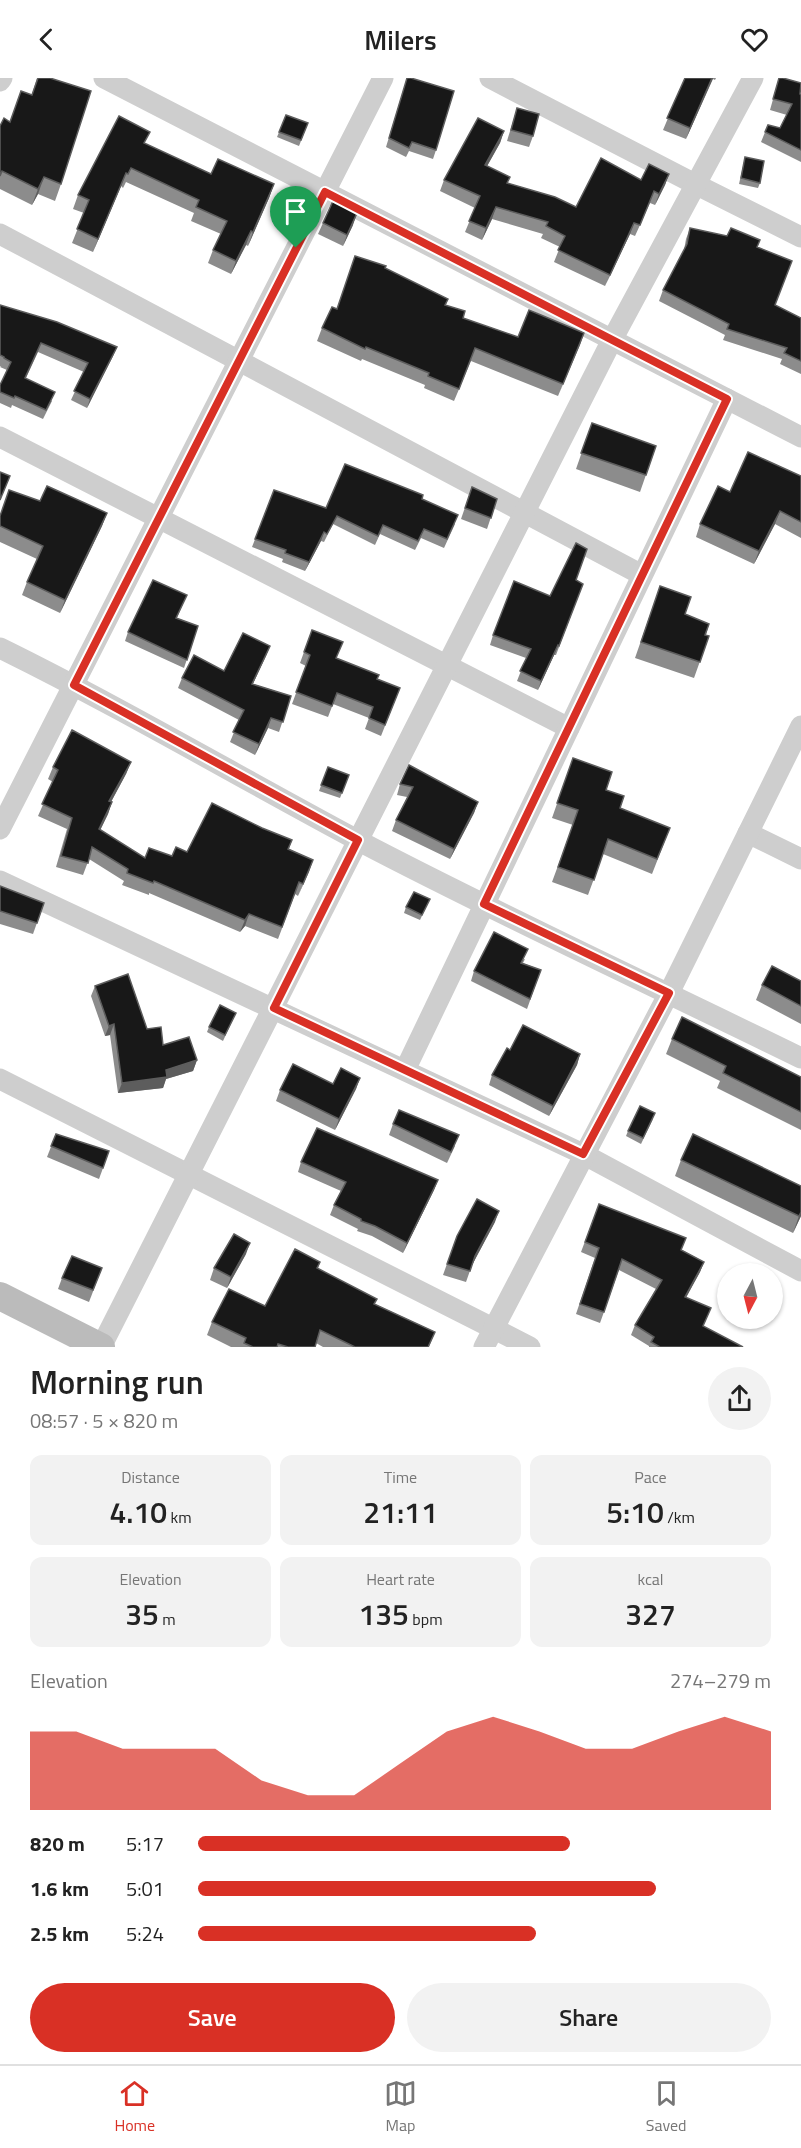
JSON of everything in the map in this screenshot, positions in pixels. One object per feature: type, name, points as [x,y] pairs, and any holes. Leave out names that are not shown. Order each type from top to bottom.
[{"type":"street","points":[[104,78],[801,437]]},
{"type":"street","points":[[0,830],[383,78]]},
{"type":"street","points":[[490,78],[801,237]]},
{"type":"street","points":[[0,1296],[101,1347],[612,340],[753,78]]},
{"type":"street","points":[[0,234],[642,575]]},
{"type":"street","points":[[405,1070],[727,399]]},
{"type":"street","points":[[0,437],[569,728]]},
{"type":"street","points":[[0,648],[74,685],[358,840],[801,1058]]},
{"type":"street","points":[[489,1338],[669,993],[801,726]]},
{"type":"street","points":[[748,832],[801,859]]},
{"type":"street","points":[[0,880],[583,1154],[801,1270]]},
{"type":"street","points":[[0,1079],[190,1173],[489,1338],[530,1347]]},
{"type":"building","points":[[38,78],[50,78],[91,91],[61,184],[44,177],[38,189],[2,171],[0,176],[0,126],[4,118],[10,122],[21,91],[32,95]]},
{"type":"building","points":[[407,78],[454,91],[436,150],[412,142],[409,148],[389,138]]},
{"type":"building","points":[[685,78],[712,78],[690,128],[667,118]]},
{"type":"building","points":[[779,78],[801,83],[801,150],[765,132],[768,125],[780,128],[792,104],[773,99]]},
{"type":"building","points":[[517,108],[539,114],[533,136],[511,130]]},
{"type":"building","points":[[286,115],[308,123],[301,140],[279,132]]},
{"type":"building","points":[[119,116],[150,132],[144,143],[211,174],[218,159],[274,184],[253,232],[251,231],[236,261],[213,250],[227,221],[196,207],[199,200],[131,168],[128,174],[126,173],[98,239],[77,229],[89,200],[78,195]]},
{"type":"building","points":[[478,118],[504,131],[485,165],[510,177],[507,183],[555,197],[576,207],[601,158],[641,180],[649,164],[669,174],[659,194],[654,191],[640,225],[634,223],[610,275],[558,250],[565,236],[546,226],[548,222],[496,207],[486,228],[469,221],[480,196],[444,180]]},
{"type":"building","points":[[745,157],[764,161],[760,183],[741,178]]},
{"type":"building","points":[[333,201],[357,213],[347,235],[323,223]]},
{"type":"building","points":[[690,228],[727,236],[731,228],[760,240],[757,247],[792,261],[775,305],[801,318],[801,361],[784,353],[787,348],[727,329],[729,324],[663,290],[687,244]]},
{"type":"building","points":[[355,256],[386,266],[385,268],[448,299],[445,305],[465,311],[463,318],[518,337],[529,310],[584,333],[563,384],[475,348],[459,389],[428,376],[429,373],[366,347],[365,349],[322,328],[332,307],[337,309]]},
{"type":"building","points":[[0,305],[57,322],[117,347],[90,399],[74,391],[88,363],[41,343],[25,378],[55,392],[46,410],[0,392],[0,385],[11,362],[0,355]]},
{"type":"building","points":[[592,423],[656,446],[646,475],[581,453]]},
{"type":"building","points":[[748,452],[801,476],[801,522],[780,511],[759,551],[700,524],[718,486],[730,492]]},
{"type":"building","points":[[345,464],[423,495],[422,499],[458,515],[447,539],[424,529],[418,541],[383,525],[378,536],[337,516],[327,534],[324,532],[309,562],[285,553],[286,550],[255,539],[274,490],[326,508]]},
{"type":"building","points":[[0,472],[10,476],[0,500]]},
{"type":"building","points":[[47,486],[107,513],[65,600],[27,582],[43,546],[0,526],[0,516],[9,490],[40,501]]},
{"type":"building","points":[[472,487],[497,499],[491,518],[465,508]]},
{"type":"building","points":[[576,543],[587,549],[576,580],[583,584],[559,646],[541,681],[520,671],[531,649],[493,635],[514,581],[550,596]]},
{"type":"building","points":[[153,580],[187,595],[176,618],[198,626],[187,660],[128,632]]},
{"type":"building","points":[[660,586],[691,597],[685,614],[709,624],[705,635],[709,636],[700,662],[641,642]]},
{"type":"building","points":[[312,630],[343,642],[336,658],[379,675],[377,679],[400,688],[385,725],[369,718],[373,707],[337,693],[332,706],[296,692],[310,655],[304,652]]},
{"type":"building","points":[[243,633],[270,646],[252,684],[291,696],[283,722],[271,718],[259,744],[233,732],[244,710],[182,678],[194,655],[224,671]]},
{"type":"building","points":[[72,730],[131,762],[109,801],[112,802],[99,829],[145,858],[149,848],[172,856],[176,847],[187,852],[212,803],[292,840],[288,849],[313,860],[303,884],[299,882],[282,927],[249,914],[245,920],[154,881],[153,883],[127,873],[128,869],[92,847],[88,863],[61,856],[72,818],[42,804],[58,770],[53,767]]},
{"type":"building","points":[[573,758],[612,772],[606,790],[624,796],[620,808],[670,828],[657,859],[608,839],[594,880],[558,867],[578,810],[557,803]]},
{"type":"building","points":[[409,765],[478,802],[454,849],[396,820],[413,787],[400,784]]},
{"type":"building","points":[[328,767],[349,775],[342,793],[321,785]]},
{"type":"building","points":[[0,886],[44,903],[37,923],[0,911]]},
{"type":"building","points":[[414,892],[430,899],[422,915],[406,907]]},
{"type":"building","points":[[494,932],[528,949],[521,963],[541,970],[530,999],[474,971]]},
{"type":"building","points":[[772,966],[801,981],[801,1006],[762,985]]},
{"type":"building","points":[[128,974],[147,1029],[161,1027],[163,1045],[189,1037],[197,1060],[166,1070],[167,1077],[122,1083],[114,1024],[109,1026],[95,986]]},
{"type":"building","points":[[220,1005],[236,1013],[225,1035],[209,1027]]},
{"type":"building","points":[[682,1017],[801,1077],[801,1112],[723,1073],[726,1066],[672,1039]]},
{"type":"building","points":[[523,1025],[580,1054],[553,1106],[492,1075],[507,1048],[510,1050]]},
{"type":"building","points":[[293,1064],[333,1084],[341,1068],[360,1078],[339,1119],[280,1090]]},
{"type":"building","points":[[640,1106],[655,1113],[643,1138],[628,1131]]},
{"type":"building","points":[[399,1110],[459,1135],[451,1152],[393,1124]]},
{"type":"building","points":[[317,1128],[438,1180],[407,1243],[334,1205],[346,1182],[301,1162]]},
{"type":"building","points":[[56,1134],[109,1151],[103,1168],[51,1146]]},
{"type":"building","points":[[693,1134],[801,1186],[799,1216],[681,1160]]},
{"type":"building","points":[[477,1199],[499,1211],[475,1256],[470,1271],[447,1264],[457,1236]]},
{"type":"building","points":[[599,1204],[686,1238],[681,1250],[704,1262],[685,1297],[711,1308],[703,1326],[743,1347],[660,1347],[651,1342],[654,1337],[635,1325],[662,1280],[622,1259],[604,1312],[580,1304],[599,1248],[585,1242]]},
{"type":"building","points":[[234,1234],[250,1243],[231,1277],[214,1268]]},
{"type":"building","points":[[295,1249],[320,1262],[317,1268],[377,1299],[374,1304],[435,1332],[428,1347],[355,1347],[320,1330],[315,1347],[288,1347],[278,1344],[277,1347],[253,1347],[244,1343],[246,1338],[212,1322],[229,1289],[265,1306]]},
{"type":"building","points":[[72,1256],[102,1268],[93,1290],[62,1278]]},
{"type":"route","points":[[325,192],[727,399],[484,904],[669,993],[583,1154],[274,1008],[358,840],[74,685],[296,248],[325,192]]}]
